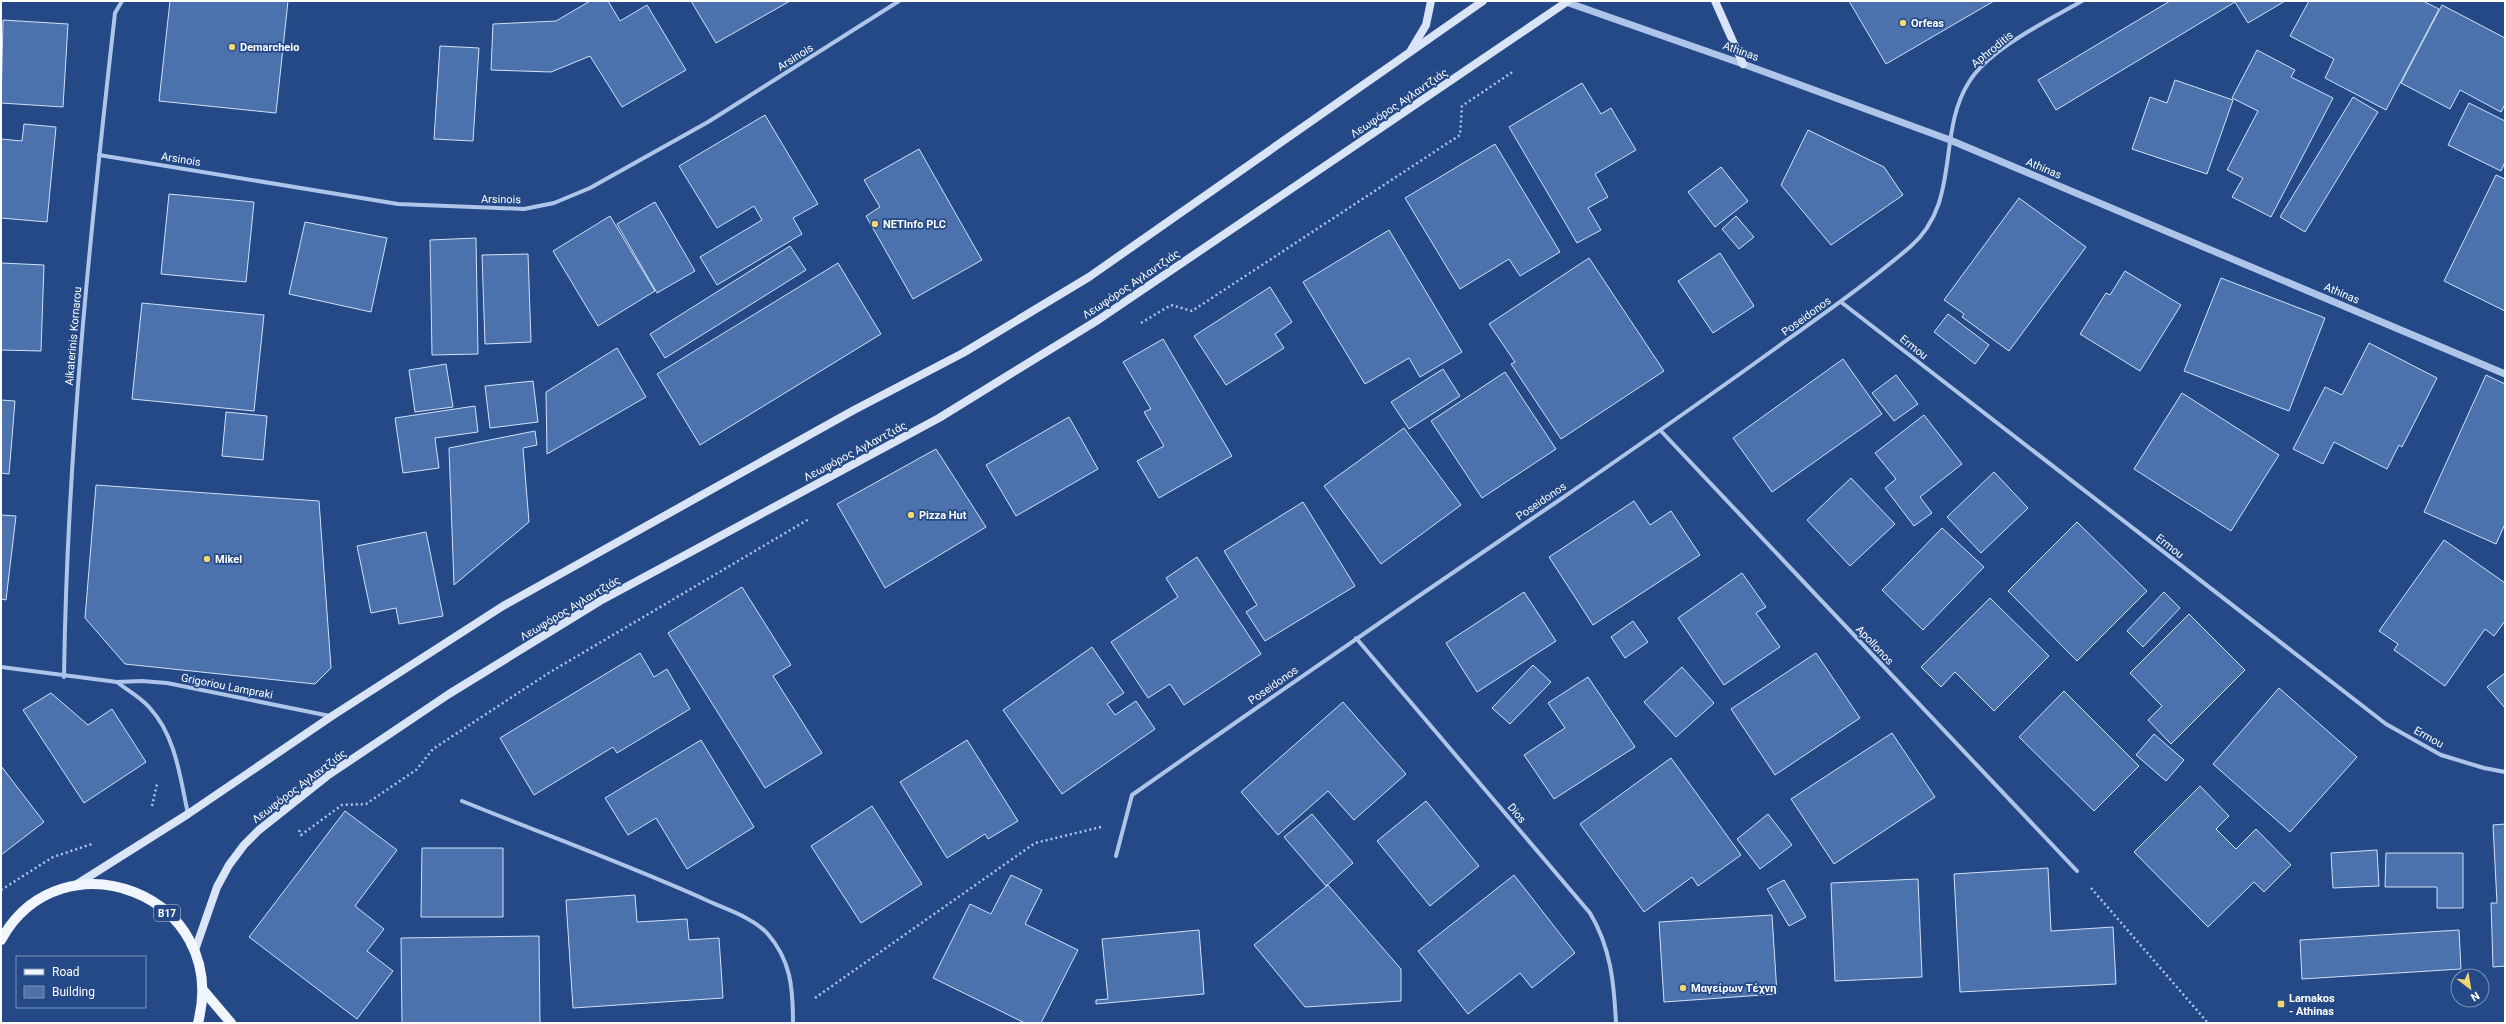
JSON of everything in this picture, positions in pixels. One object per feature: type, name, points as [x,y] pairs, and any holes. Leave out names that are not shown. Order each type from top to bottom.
[{"type":"main road","points":[[1410,52],[1426,25],[1431,1]]},
{"type":"main road","points":[[73,887],[188,814],[332,716],[503,606],[826,426],[1010,326],[1089,278],[1483,1]]},
{"type":"main road","name":"Λεωφόρος Αγλαντζιάς","points":[[195,950],[217,887],[229,865],[244,845],[259,830],[327,776],[449,694],[600,601],[939,418],[1030,364],[1098,320],[1566,1]]},
{"type":"main road","points":[[1714,1],[1743,64]]},
{"type":"main road","name":"B17","points":[[1,940],[16,919],[34,904],[56,892],[91,884],[109,885],[142,895],[172,917],[185,932],[195,950],[201,970],[203,990],[198,1023]]},
{"type":"main road","points":[[203,990],[231,1023]]},
{"type":"street","name":"Aikaterinis Kornarou","points":[[64,676],[65,605],[76,398],[99,154],[115,13],[122,1]]},
{"type":"street","name":"Arsinois","points":[[99,154],[398,204],[524,209],[554,202],[590,188],[708,122],[899,1]]},
{"type":"street","name":"Athinas","points":[[1566,1],[1950,140],[2505,374]]},
{"type":"street","name":"Aphroditis","points":[[1950,140],[1963,94],[1970,80],[1980,69],[2021,37],[2082,1]]},
{"type":"street","name":"Poseidonos","points":[[1116,856],[1132,795],[1356,638],[1660,431],[1841,302],[1912,244],[1928,226],[1937,209],[1944,189],[1950,140]]},
{"type":"street","name":"Ermou","points":[[1841,302],[2386,724],[2441,755],[2484,768],[2505,772]]},
{"type":"street","name":"Apollonos","points":[[1660,431],[2077,871]]},
{"type":"street","name":"Dios","points":[[1356,638],[1590,913],[1605,942],[1609,957],[1614,983],[1616,1023]]},
{"type":"street","name":"Grigoriou Lampraki","points":[[1,667],[117,682],[142,681],[167,683],[332,716]]},
{"type":"street","points":[[117,682],[148,706],[164,728],[173,747],[188,814]]},
{"type":"street","points":[[462,801],[687,892],[750,921],[766,932],[780,950],[789,969],[793,1023]]},
{"type":"path","points":[[147,811],[153,806],[159,776]]},
{"type":"path","points":[[793,1013],[1035,843],[1125,821]]},
{"type":"path","points":[[1,890],[53,857],[98,842]]},
{"type":"path","points":[[2077,871],[2208,1023]]},
{"type":"building","points":[[170,1],[288,1],[276,113],[159,101]]},
{"type":"building","points":[[590,1],[608,1],[620,21],[647,5],[686,70],[622,107],[590,56],[551,72],[491,70],[493,24],[556,21]]},
{"type":"building","points":[[691,1],[790,1],[716,43]]},
{"type":"building","points":[[1849,1],[1994,1],[1886,64]]},
{"type":"building","points":[[2170,1],[2285,1],[2248,23],[2235,2],[2056,110],[2038,80]]},
{"type":"building","points":[[2309,1],[2423,1],[2439,9],[2386,110],[2325,78],[2334,59],[2290,36]]},
{"type":"building","points":[[2442,5],[2505,38],[2505,104],[2501,112],[2460,90],[2450,109],[2401,83]]},
{"type":"building","points":[[3,20],[68,24],[63,107],[1,103]]},
{"type":"building","points":[[440,46],[479,48],[473,141],[434,139]]},
{"type":"building","points":[[2257,50],[2295,70],[2291,77],[2333,98],[2271,217],[2232,197],[2243,178],[2227,170],[2258,111],[2232,98]]},
{"type":"building","points":[[2175,80],[2233,100],[2207,174],[2132,149],[2150,97],[2167,103]]},
{"type":"building","points":[[1582,83],[1601,114],[1611,108],[1636,150],[1595,174],[1608,197],[1588,208],[1601,230],[1577,243],[1509,127]]},
{"type":"building","points":[[2353,97],[2378,112],[2305,232],[2280,217]]},
{"type":"building","points":[[2469,103],[2505,121],[2505,162],[2501,171],[2448,145]]},
{"type":"building","points":[[765,115],[818,204],[793,218],[802,234],[717,285],[700,257],[762,220],[754,206],[717,228],[679,166]]},
{"type":"building","points":[[24,124],[56,127],[47,222],[1,218],[1,139],[22,141]]},
{"type":"building","points":[[1808,130],[1884,167],[1903,195],[1831,245],[1781,185]]},
{"type":"building","points":[[1495,144],[1560,252],[1520,276],[1509,259],[1460,289],[1405,198]]},
{"type":"building","points":[[919,149],[982,260],[913,299],[866,216],[880,207],[864,180]]},
{"type":"building","points":[[1721,167],[1748,201],[1715,227],[1688,192]]},
{"type":"building","points":[[2496,175],[2505,179],[2505,311],[2444,281]]},
{"type":"building","points":[[169,194],[254,202],[246,282],[161,274]]},
{"type":"building","points":[[2019,198],[2086,247],[2009,351],[1962,317],[1964,314],[1944,300]]},
{"type":"building","points":[[655,202],[695,271],[657,293],[617,224]]},
{"type":"building","points":[[610,216],[655,291],[598,326],[553,251]]},
{"type":"building","points":[[1736,216],[1754,237],[1739,249],[1722,229]]},
{"type":"building","points":[[305,222],[387,238],[371,312],[289,294]]},
{"type":"building","points":[[1389,230],[1462,352],[1420,377],[1409,358],[1365,384],[1303,282]]},
{"type":"building","points":[[476,238],[478,354],[432,355],[430,240]]},
{"type":"building","points":[[790,246],[806,270],[665,358],[650,334]]},
{"type":"building","points":[[1720,253],[1754,306],[1713,333],[1678,281]]},
{"type":"building","points":[[528,254],[531,342],[485,344],[482,255]]},
{"type":"building","points":[[1589,258],[1664,371],[1561,439],[1511,364],[1515,362],[1489,324]]},
{"type":"building","points":[[1,263],[44,265],[41,351],[1,350]]},
{"type":"building","points":[[838,263],[881,334],[700,445],[657,374]]},
{"type":"building","points":[[2125,271],[2181,305],[2140,371],[2080,334],[2106,293],[2110,295]]},
{"type":"building","points":[[2221,278],[2325,318],[2289,411],[2184,371]]},
{"type":"building","points":[[1270,287],[1292,322],[1275,334],[1284,348],[1226,385],[1194,336]]},
{"type":"building","points":[[142,303],[264,315],[254,411],[132,399]]},
{"type":"building","points":[[1948,314],[1989,345],[1975,364],[1934,332]]},
{"type":"building","points":[[1163,339],[1232,456],[1159,498],[1137,461],[1164,446],[1144,412],[1151,409],[1123,362]]},
{"type":"building","points":[[2369,343],[2437,378],[2402,447],[2399,445],[2387,469],[2334,442],[2323,464],[2293,449],[2325,387],[2342,395]]},
{"type":"building","points":[[617,348],[646,397],[547,454],[546,392]]},
{"type":"building","points":[[1843,359],[1882,414],[1772,492],[1733,438]]},
{"type":"building","points":[[446,364],[453,407],[415,412],[409,370]]},
{"type":"building","points":[[1443,369],[1460,396],[1409,429],[1391,402]]},
{"type":"building","points":[[1505,372],[1556,449],[1482,498],[1431,421]]},
{"type":"building","points":[[1896,375],[1918,404],[1894,421],[1872,393]]},
{"type":"building","points":[[2486,375],[2505,384],[2505,524],[2496,544],[2424,512]]},
{"type":"building","points":[[533,381],[538,422],[490,428],[485,386]]},
{"type":"building","points":[[2182,393],[2279,455],[2231,531],[2134,469]]},
{"type":"building","points":[[1,400],[15,401],[9,474],[1,473]]},
{"type":"building","points":[[475,406],[478,432],[435,438],[439,468],[403,473],[395,418]]},
{"type":"building","points":[[226,412],[267,416],[263,460],[222,456]]},
{"type":"building","points":[[1924,415],[1962,464],[1920,497],[1932,513],[1914,526],[1885,488],[1896,479],[1875,453]]},
{"type":"building","points":[[1069,417],[1098,469],[1016,516],[986,465]]},
{"type":"building","points":[[1404,428],[1461,505],[1381,564],[1324,486]]},
{"type":"building","points":[[535,431],[537,445],[523,448],[529,522],[454,585],[449,448]]},
{"type":"building","name":"Pizza Hut","points":[[936,449],[986,527],[885,588],[837,504]]},
{"type":"building","points":[[1994,472],[2028,508],[1981,553],[1947,517]]},
{"type":"building","points":[[1851,478],[1895,524],[1850,566],[1807,520]]},
{"type":"building","name":"Mikel","points":[[96,485],[319,501],[331,668],[315,684],[125,664],[85,618]]},
{"type":"building","points":[[1634,501],[1650,525],[1671,511],[1700,555],[1593,625],[1549,557]]},
{"type":"building","points":[[1303,502],[1355,586],[1265,641],[1246,612],[1257,605],[1224,551]]},
{"type":"building","points":[[1,515],[16,516],[6,600],[1,599]]},
{"type":"building","points":[[2077,522],[2147,591],[2077,661],[2008,591]]},
{"type":"building","points":[[1942,528],[1984,567],[1923,630],[1882,590]]},
{"type":"building","points":[[426,532],[443,616],[399,624],[396,608],[371,613],[357,546]]},
{"type":"building","points":[[2444,540],[2505,583],[2505,621],[2494,636],[2485,629],[2445,686],[2394,650],[2398,644],[2379,631]]},
{"type":"building","points":[[1197,557],[1261,654],[1184,705],[1170,684],[1148,698],[1111,642],[1178,597],[1166,578]]},
{"type":"building","points":[[1742,573],[1766,607],[1756,613],[1780,647],[1724,685],[1678,618]]},
{"type":"building","points":[[742,587],[791,665],[773,676],[822,753],[765,788],[668,633]]},
{"type":"building","points":[[1524,592],[1556,641],[1477,692],[1446,643]]},
{"type":"building","points":[[2164,592],[2180,608],[2143,647],[2127,631]]},
{"type":"building","points":[[1990,598],[2049,656],[1994,711],[1955,672],[1941,687],[1921,667]]},
{"type":"building","points":[[2189,614],[2245,670],[2171,744],[2148,720],[2162,706],[2130,673]]},
{"type":"building","points":[[1633,621],[1648,642],[1625,658],[1611,637]]},
{"type":"building","points":[[1092,647],[1124,693],[1107,704],[1115,715],[1136,701],[1155,729],[1062,794],[1003,710]]},
{"type":"building","points":[[640,653],[654,677],[667,669],[690,709],[617,753],[613,747],[534,795],[500,738]]},
{"type":"building","points":[[1816,653],[1860,718],[1775,775],[1731,709]]},
{"type":"building","points":[[1533,665],[1551,682],[1510,724],[1492,708]]},
{"type":"building","points":[[1682,667],[1714,703],[1676,737],[1644,702]]},
{"type":"building","points":[[2505,673],[2505,708],[2487,687]]},
{"type":"building","points":[[1588,677],[1635,747],[1554,799],[1524,755],[1565,728],[1548,703]]},
{"type":"building","points":[[2279,688],[2357,757],[2290,832],[2213,764]]},
{"type":"building","points":[[2064,691],[2139,766],[2094,811],[2019,737]]},
{"type":"building","points":[[51,693],[88,725],[112,709],[146,762],[84,803],[23,710]]},
{"type":"building","points":[[1343,702],[1406,774],[1354,820],[1328,791],[1278,835],[1241,792]]},
{"type":"building","points":[[1892,733],[1935,797],[1834,864],[1791,799]]},
{"type":"building","points":[[2154,734],[2184,760],[2166,781],[2136,755]]},
{"type":"building","points":[[701,740],[754,827],[687,869],[656,818],[628,835],[605,798]]},
{"type":"building","points":[[967,740],[1018,821],[988,839],[985,834],[947,858],[900,782]]},
{"type":"building","points":[[1671,758],[1741,855],[1698,886],[1692,877],[1644,912],[1580,824]]},
{"type":"building","points":[[1,766],[44,822],[1,855]]},
{"type":"building","points":[[2200,786],[2229,816],[2216,829],[2236,849],[2256,829],[2291,865],[2264,892],[2254,882],[2208,927],[2134,852]]},
{"type":"building","points":[[1426,801],[1479,866],[1430,906],[1377,841]]},
{"type":"building","points":[[872,806],[922,884],[861,923],[811,846]]},
{"type":"building","points":[[345,811],[397,850],[355,906],[384,929],[367,951],[393,971],[357,1019],[249,937]]},
{"type":"building","points":[[1312,814],[1353,863],[1326,886],[1284,837]]},
{"type":"building","points":[[1768,814],[1792,845],[1760,869],[1737,839]]},
{"type":"building","points":[[2505,824],[2505,966],[2493,967],[2491,903],[2497,903],[2493,825]]},
{"type":"building","points":[[422,848],[503,848],[503,917],[421,917]]},
{"type":"building","points":[[2377,850],[2379,886],[2333,888],[2331,853]]},
{"type":"building","points":[[2386,853],[2463,853],[2463,908],[2437,908],[2437,887],[2385,887]]},
{"type":"building","points":[[2048,868],[2051,931],[2113,927],[2116,984],[1960,992],[1954,874]]},
{"type":"building","points":[[1011,875],[1042,890],[1025,924],[1078,950],[1041,1023],[1025,1023],[933,978],[970,904],[991,914]]},
{"type":"building","points":[[1514,875],[1575,953],[1532,988],[1520,973],[1468,1014],[1418,951]]},
{"type":"building","points":[[1918,879],[1922,977],[1835,981],[1831,883]]},
{"type":"building","points":[[1784,880],[1806,917],[1789,926],[1767,889]]},
{"type":"building","points":[[1328,885],[1401,969],[1401,1001],[1305,1007],[1254,945]]},
{"type":"building","points":[[635,895],[637,922],[687,919],[689,940],[719,938],[723,998],[573,1008],[566,900]]},
{"type":"building","points":[[1772,915],[1777,994],[1664,1002],[1659,922]]},
{"type":"building","points":[[1199,930],[1204,994],[1096,1004],[1096,1000],[1108,999],[1102,939]]},
{"type":"building","points":[[2459,930],[2461,968],[2302,979],[2300,940]]},
{"type":"building","points":[[539,936],[540,1023],[402,1023],[401,938]]},
{"type":"place","name":"Orfeas","points":[[1903,23]]},
{"type":"place","name":"Demarcheio","points":[[232,47]]},
{"type":"place","name":"NETInfo PLC","points":[[875,224]]},
{"type":"place","name":"Pizza Hut","points":[[911,515]]},
{"type":"place","name":"Mikel","points":[[207,559]]},
{"type":"place","name":"Μαγείρων Τέχνη","points":[[1683,988]]},
{"type":"place","name":"Larnakos - Athinas","points":[[2281,1004]]}]
